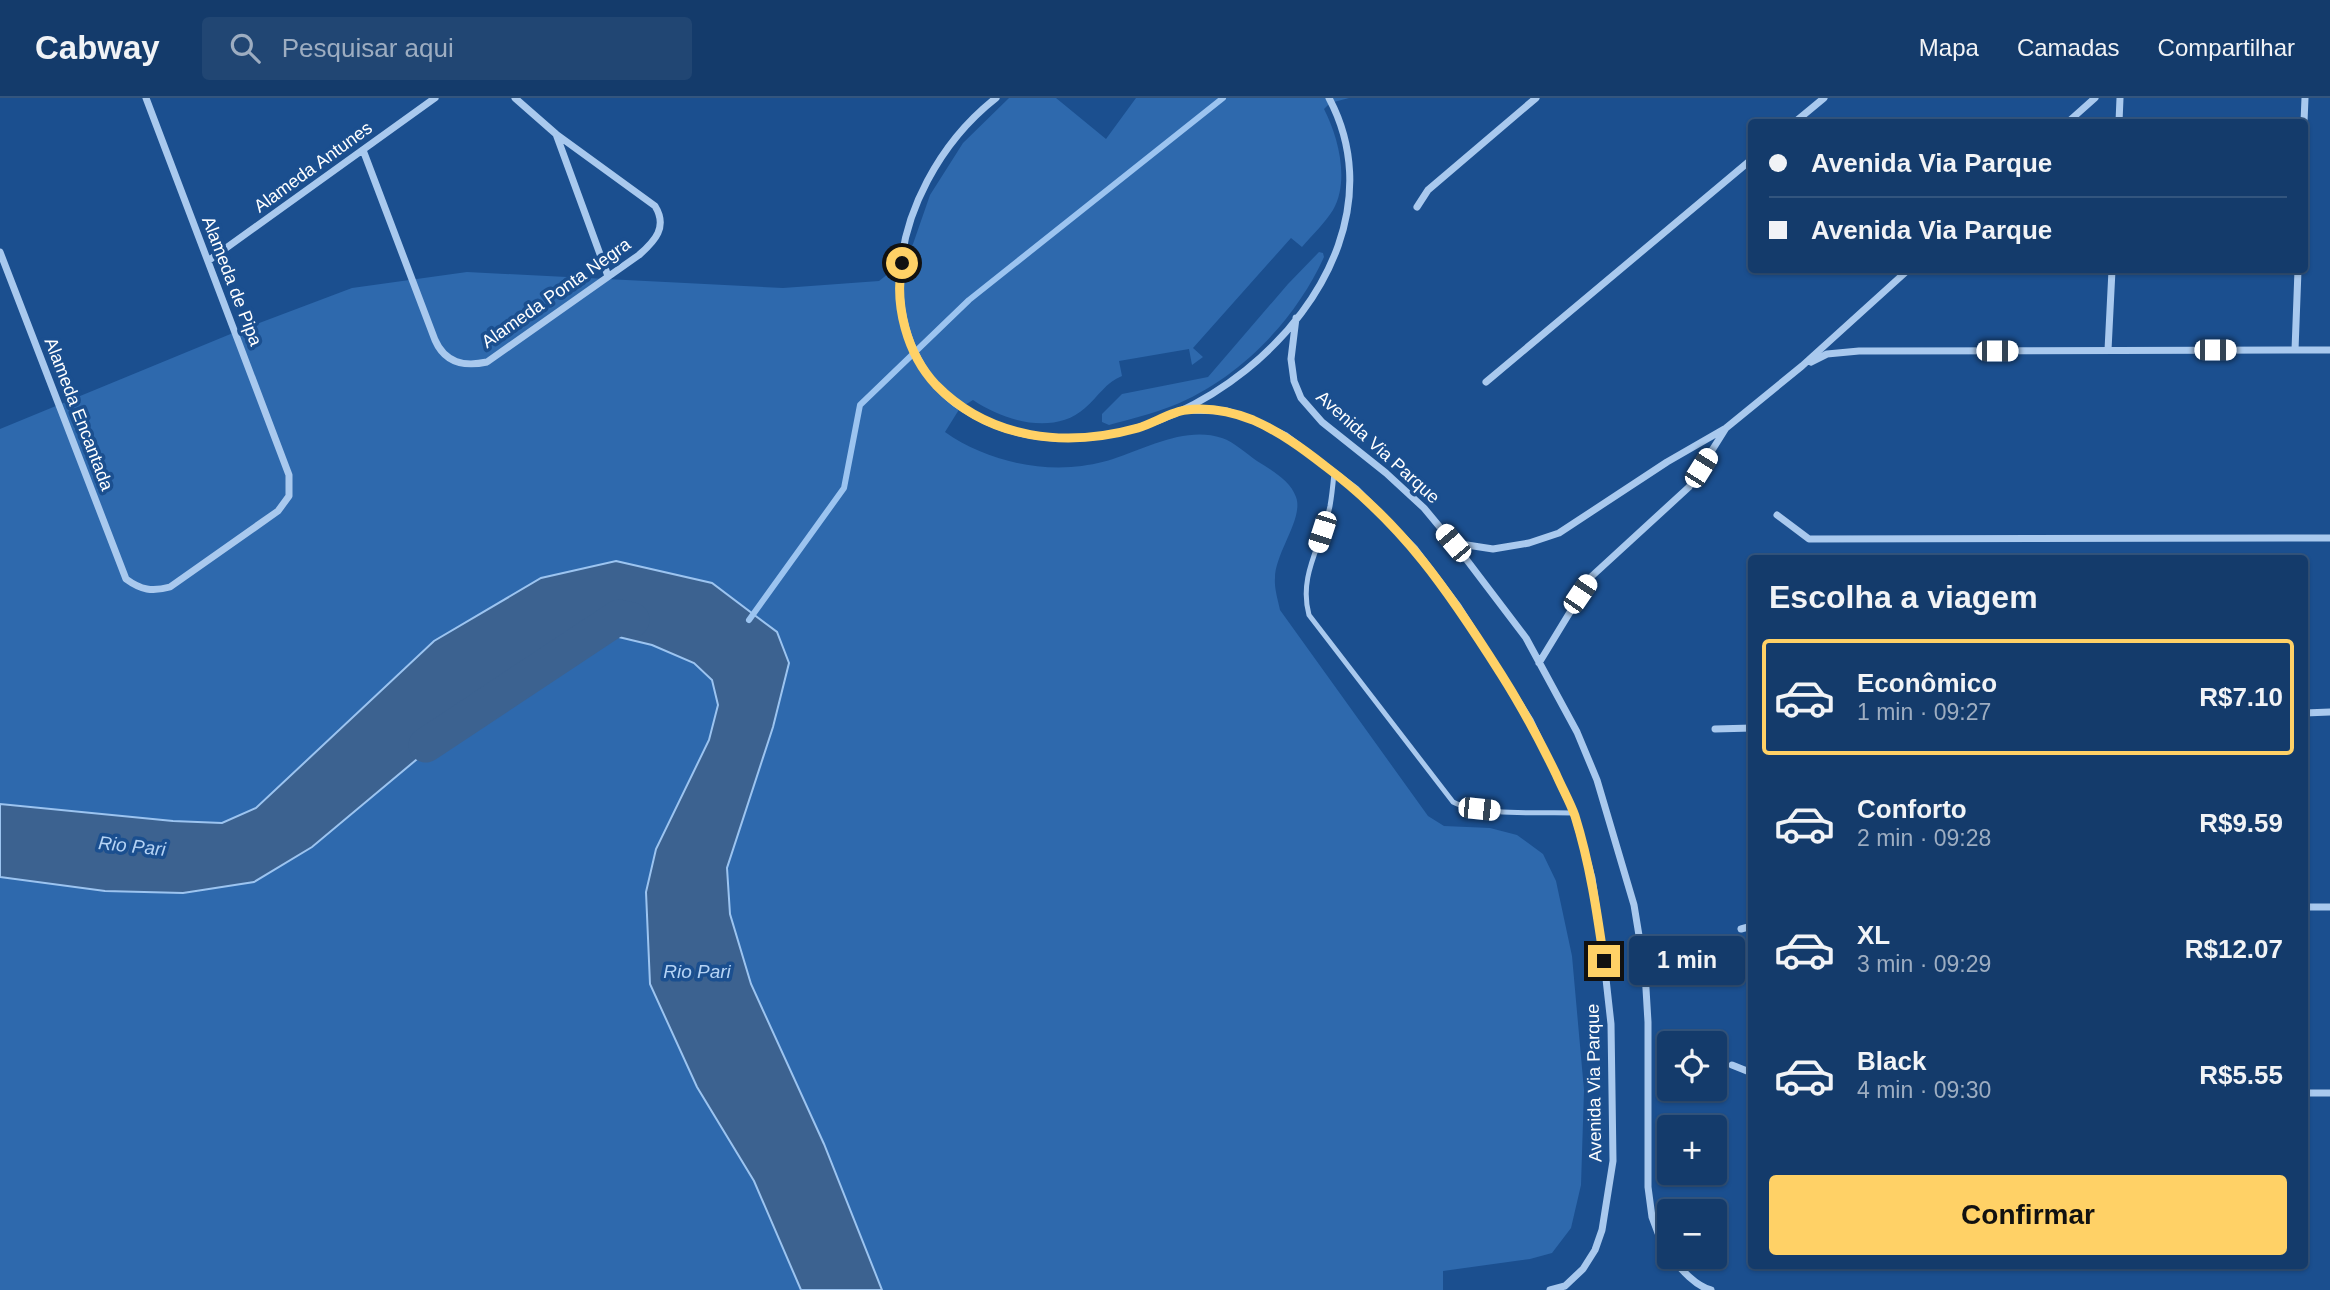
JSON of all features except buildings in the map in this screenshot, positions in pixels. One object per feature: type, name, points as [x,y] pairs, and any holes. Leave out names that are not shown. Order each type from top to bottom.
[{"type":"street","name":"Alameda de Pipa","points":[[146,98],[289,475]]},
{"type":"street","name":"Alameda Antunes","points":[[208,261],[435,98]]},
{"type":"street","points":[[515,98],[556,134],[608,276]]},
{"type":"street","name":"Avenida Via Parque","points":[[996,98],[980,110],[944,154],[925,186],[905,232],[900,274],[900,306],[909,340],[918,360],[928,376],[949,398],[972,415],[1002,429],[1037,436],[1068,438],[1103,437],[1141,427],[1209,397],[1267,352],[1296,318],[1312,297],[1334,255],[1345,222],[1350,187],[1348,151],[1339,117],[1329,98]]},
{"type":"street","points":[[1417,207],[1428,190],[1536,98]]},
{"type":"street","points":[[1799,119],[1824,98]]},
{"type":"street","points":[[2071,119],[2095,98]]},
{"type":"street","points":[[2119,119],[2120,98]]},
{"type":"street","points":[[2304,119],[2305,98]]},
{"type":"street","name":"Alameda Ponta Negra","points":[[363,150],[441,352],[462,364],[487,362],[655,242],[659,233],[661,224],[655,206],[556,134]]},
{"type":"street","points":[[1486,382],[1748,162]]},
{"type":"street","name":"Alameda Encantada","points":[[0,252],[122,572],[133,584],[140,589],[151,590],[170,587],[278,511],[289,496],[289,475]]},
{"type":"street","points":[[1453,543],[1493,550],[1529,543],[1559,533],[1667,462],[1726,428],[1802,366],[1905,273]]},
{"type":"street","points":[[2108,350],[2112,273]]},
{"type":"street","points":[[2295,350],[2298,273]]},
{"type":"street","name":"Avenida Via Parque","points":[[1296,318],[1291,359],[1294,381],[1301,398],[1322,422],[1386,473],[1424,508],[1453,543],[1525,638],[1577,732],[1597,780],[1634,905],[1645,972],[1648,1022],[1648,1187],[1657,1229]]},
{"type":"street","points":[[1802,366],[1827,354],[1859,351],[2330,350]]},
{"type":"street","name":"Avenida Via Parque","points":[[1184,410],[1227,411],[1286,436],[1356,489],[1415,549],[1458,606],[1530,720],[1574,813],[1592,877],[1604,961],[1611,1024],[1613,1161],[1602,1230],[1595,1250],[1583,1269],[1565,1286],[1550,1290]]},
{"type":"street","points":[[1539,663],[1592,576],[1689,488],[1726,428]]},
{"type":"street","points":[[1777,515],[1809,539],[2330,538]]},
{"type":"street","points":[[2308,713],[2330,712]]},
{"type":"street","points":[[1715,729],[1748,728]]},
{"type":"street","points":[[2308,907],[2330,907]]},
{"type":"street","points":[[1741,929],[1748,927]]},
{"type":"street","points":[[1732,1065],[1748,1071]]},
{"type":"street","points":[[2308,1093],[2330,1093]]},
{"type":"street","name":"Avenida Via Parque","points":[[1682,1269],[1704,1288],[1711,1290]]},
{"type":"lane","points":[[1334,473],[1330,508],[1306,581],[1304,598],[1309,615],[1453,802],[1463,807],[1495,811],[1574,813]]},
{"type":"shaded area","points":[[1009,98],[1056,98],[1106,139],[1136,98],[1349,98],[1330,103],[1324,109],[1334,132],[1340,159],[1341,186],[1333,210],[1302,247],[1291,238],[1193,348],[1203,357],[1192,365],[1189,349],[1119,361],[1122,376],[1073,417],[1059,422],[1014,419],[985,408],[973,400],[960,408],[945,432],[989,455],[1021,464],[1055,467],[1098,463],[1180,436],[1208,435],[1231,442],[1289,485],[1297,505],[1293,525],[1276,568],[1275,586],[1280,610],[1428,816],[1444,826],[1490,828],[1517,835],[1543,854],[1556,881],[1572,956],[1584,1090],[1581,1185],[1571,1228],[1552,1253],[1530,1259],[1443,1271],[1443,1290],[0,1290],[0,429],[233,333],[352,288],[467,272],[783,288],[879,281],[902,263],[913,244],[930,195],[963,143]]},
{"type":"shaded area","points":[[1319,252],[1323,253],[1324,257],[1312,281],[1281,325],[1262,346],[1220,381],[1196,395],[1149,414],[1109,425],[1102,422],[1102,414],[1122,394],[1208,377]]},
{"type":"water","name":"Rio Pari","points":[[616,561],[712,583],[777,632],[789,663],[773,727],[727,868],[730,914],[751,984],[824,1144],[882,1290],[801,1290],[754,1181],[697,1087],[650,984],[646,892],[656,849],[709,740],[718,705],[712,680],[694,663],[652,645],[602,633],[562,644],[526,668],[312,847],[254,882],[183,893],[105,891],[0,877],[0,804],[173,821],[222,823],[256,808],[434,641],[541,578]]},
{"type":"waterway","points":[[749,620],[844,488],[860,405],[969,300],[1223,98]]},
{"type":"waterway","name":"Rio Pari","points":[[426,745],[619,617],[632,620]]},
{"type":"route","points":[[902,263],[900,306],[918,360],[928,376],[949,398],[972,415],[1002,429],[1037,436],[1068,438],[1103,437],[1141,427],[1184,410],[1227,411],[1286,436],[1356,489],[1415,549],[1458,606],[1530,720],[1574,813],[1592,877],[1604,961]]}]
